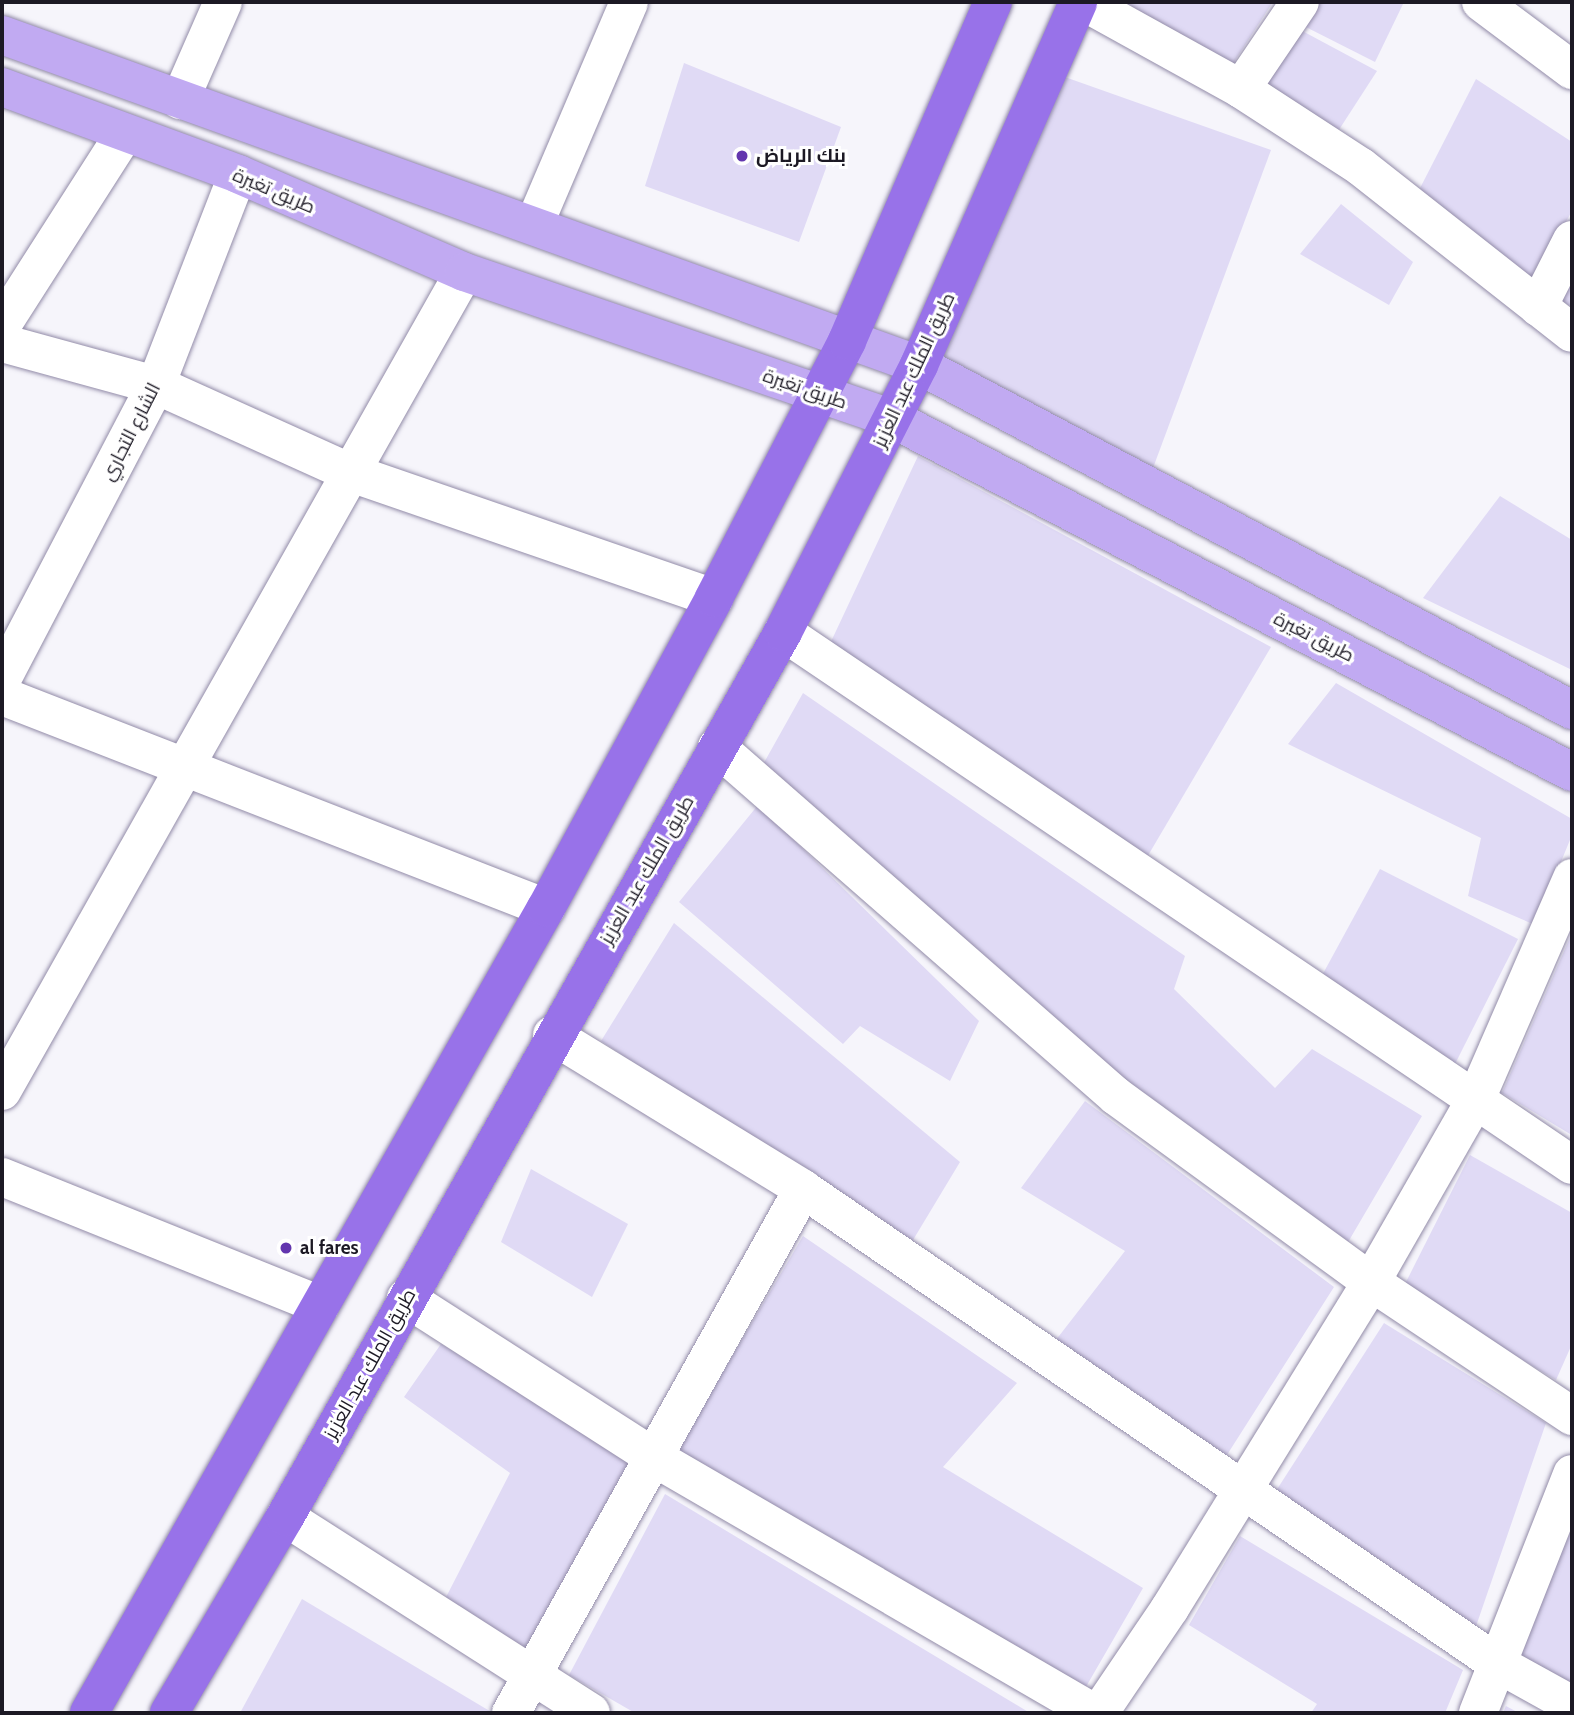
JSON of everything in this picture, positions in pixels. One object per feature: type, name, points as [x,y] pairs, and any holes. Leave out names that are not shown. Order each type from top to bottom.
[{"type":"highway","points":[[89,1713],[546,908],[714,598],[847,341],[993,2]]},
{"type":"highway","name":"طريق الملك عبد العزيز","points":[[178,1706],[552,1035],[783,632],[919,365],[1078,2]]},
{"type":"main road","points":[[2,36],[919,365],[1572,710]]},
{"type":"main road","name":"طريق تغيرة","points":[[2,87],[238,174],[464,272],[892,419],[1572,772]]},
{"type":"street","points":[[180,100],[223,2]]},
{"type":"street","points":[[534,225],[629,2]]},
{"type":"street","points":[[1084,2],[1241,89],[1361,167],[1572,333]]},
{"type":"street","points":[[1241,89],[1300,2]]},
{"type":"street","points":[[1481,2],[1572,69]]},
{"type":"street","points":[[2,325],[124,134]]},
{"type":"street","name":"الشارع التجاري","points":[[2,679],[156,385],[238,174]]},
{"type":"street","points":[[1538,307],[1572,240]]},
{"type":"street","points":[[2,1091],[464,272]]},
{"type":"street","points":[[2,343],[156,385],[351,473],[714,598]]},
{"type":"street","points":[[783,632],[1572,1165]]},
{"type":"street","points":[[2,696],[183,770],[546,908]]},
{"type":"street","points":[[717,747],[1116,1096],[1371,1282],[1572,1416]]},
{"type":"street","points":[[1099,1713],[1244,1488],[1371,1282],[1476,1099],[1572,878]]},
{"type":"street","points":[[552,1035],[803,1189],[1498,1664],[1572,1705]]},
{"type":"street","points":[[2,1177],[320,1305]]},
{"type":"street","points":[[510,1713],[533,1678],[803,1189]]},
{"type":"street","points":[[406,1298],[655,1458],[1094,1713]]},
{"type":"street","points":[[1478,1713],[1572,1474]]},
{"type":"street","points":[[285,1517],[591,1713]]},
{"type":"building","points":[[1118,2],[1273,2],[1223,79]]},
{"type":"building","points":[[1307,2],[1404,2],[1375,62],[1294,21]]},
{"type":"building","points":[[1293,26],[1377,71],[1333,139],[1248,88]]},
{"type":"building","name":"بنك الرياض","points":[[684,63],[841,127],[799,242],[645,186]]},
{"type":"building","points":[[1062,76],[1271,150],[1153,468],[932,360]]},
{"type":"building","points":[[1476,79],[1572,142],[1572,211],[1531,284],[1416,196]]},
{"type":"building","points":[[1341,204],[1413,262],[1389,305],[1300,254]]},
{"type":"building","points":[[1572,277],[1572,307],[1560,300]]},
{"type":"building","points":[[918,456],[1271,647],[1143,864],[828,648]]},
{"type":"building","points":[[1500,496],[1572,540],[1572,670],[1423,598]]},
{"type":"building","points":[[1336,683],[1572,819],[1572,835],[1535,925],[1468,896],[1481,838],[1288,744]]},
{"type":"building","points":[[803,693],[1185,956],[1174,989],[1275,1088],[1312,1049],[1422,1116],[1344,1249],[1115,1075],[761,768]]},
{"type":"building","points":[[758,805],[979,1021],[950,1081],[860,1026],[843,1044],[679,902]]},
{"type":"building","points":[[1380,869],[1518,939],[1453,1068],[1319,981]]},
{"type":"building","points":[[674,923],[960,1162],[910,1245],[601,1041]]},
{"type":"building","points":[[1572,933],[1572,1129],[1570,1134],[1502,1093]]},
{"type":"building","points":[[1085,1101],[1334,1287],[1225,1458],[1052,1345],[1125,1251],[1021,1188]]},
{"type":"building","points":[[1470,1155],[1572,1213],[1572,1344],[1556,1380],[1403,1288]]},
{"type":"building","points":[[531,1169],[628,1224],[592,1297],[501,1242]]},
{"type":"building","points":[[803,1236],[1017,1383],[943,1467],[1143,1588],[1083,1692],[676,1452]]},
{"type":"building","points":[[1384,1323],[1546,1423],[1474,1632],[1274,1494]]},
{"type":"building","points":[[441,1344],[634,1462],[523,1656],[444,1601],[510,1473],[404,1397]]},
{"type":"building","points":[[665,1494],[1030,1713],[635,1713],[569,1675]]},
{"type":"building","points":[[1572,1528],[1572,1687],[1518,1656]]},
{"type":"building","points":[[1240,1536],[1463,1670],[1445,1713],[1311,1713],[1317,1704],[1189,1625]]},
{"type":"building","points":[[302,1599],[493,1713],[240,1713]]},
{"type":"building","points":[[1506,1706],[1519,1713],[1503,1713]]},
{"type":"place","name":"بنك الرياض","points":[[742,156]]},
{"type":"place","name":"al fares","points":[[286,1248]]}]
